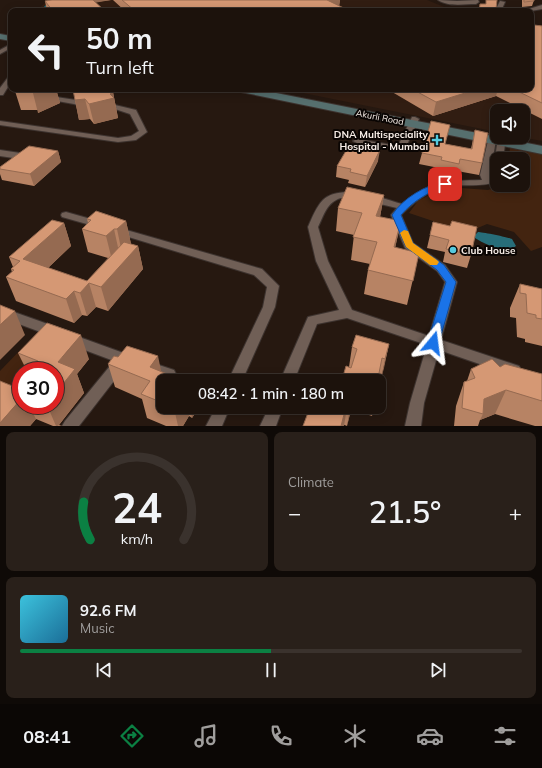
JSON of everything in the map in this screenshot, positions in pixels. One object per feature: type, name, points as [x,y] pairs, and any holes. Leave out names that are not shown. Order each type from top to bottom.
[{"type":"street","points":[[440,0],[447,3],[476,2],[476,0]]},
{"type":"street","points":[[499,8],[502,2]]},
{"type":"street","points":[[0,36],[8,43]]},
{"type":"street","points":[[0,93],[8,81]]},
{"type":"street","name":"Akurli Road","points":[[267,92],[490,135]]},
{"type":"street","points":[[0,123],[118,140],[133,138],[143,132],[133,112],[115,107],[89,106],[78,99],[38,97]]},
{"type":"street","points":[[357,141],[401,149],[414,121]]},
{"type":"street","points":[[530,142],[542,144]]},
{"type":"street","points":[[414,426],[417,403],[451,282],[441,268],[409,245],[396,215],[403,207],[426,190],[445,184],[488,182],[485,175],[496,144]]},
{"type":"street","name":"Akurli Road","points":[[522,144],[542,150]]},
{"type":"street","points":[[0,153],[27,157]]},
{"type":"street","points":[[346,312],[339,294],[322,261],[313,227],[326,201],[338,196],[352,195],[403,207]]},
{"type":"street","points":[[66,215],[258,272],[273,286],[270,307],[238,374]]},
{"type":"street","points":[[0,312],[124,359],[169,374]]},
{"type":"street","points":[[290,374],[312,320],[346,312],[527,374]]},
{"type":"street","points":[[70,426],[124,359]]},
{"type":"street","points":[[214,426],[220,414]]},
{"type":"street","points":[[268,426],[273,414]]},
{"type":"shaded area","points":[[48,0],[427,0],[447,8],[39,8]]},
{"type":"shaded area","points":[[542,36],[542,141],[530,139],[530,104],[490,104],[490,131],[298,92],[534,92],[534,75]]},
{"type":"shaded area","points":[[510,146],[542,153],[542,247],[531,251],[514,232],[487,224],[466,233],[449,231],[433,221],[409,213],[418,201],[433,193],[461,188],[490,189],[490,192],[530,192],[530,152],[510,152]]},
{"type":"shaded area","points":[[25,345],[46,354],[38,362],[12,362],[12,391],[0,404],[0,371]]},
{"type":"water","points":[[478,232],[512,239],[516,246],[501,249],[489,246],[475,238],[475,235]]},
{"type":"building","points":[[93,0],[102,8],[51,8],[45,1]]},
{"type":"building","points":[[122,0],[327,0],[344,8],[131,8]]},
{"type":"building","points":[[486,0],[497,0],[496,8],[479,8],[480,4],[486,4]]},
{"type":"building","points":[[524,0],[534,0],[534,1],[524,2]]},
{"type":"building","points":[[534,25],[542,26],[542,103],[519,92],[534,92]]},
{"type":"building","points":[[73,92],[113,92],[110,94],[114,98],[89,104],[85,99],[75,100]]},
{"type":"building","points":[[418,92],[468,92],[436,102]]},
{"type":"building","points":[[431,121],[450,125],[445,144],[472,149],[475,130],[488,133],[482,163],[460,159],[459,164],[441,160],[442,157],[422,153]]},
{"type":"building","points":[[350,144],[380,150],[367,176],[350,172],[351,169],[337,166]]},
{"type":"building","points":[[29,146],[58,151],[30,174],[0,169],[0,167]]},
{"type":"building","points":[[347,187],[384,195],[376,216],[401,221],[394,247],[419,253],[413,281],[368,270],[377,242],[353,237],[362,213],[338,208]]},
{"type":"building","points":[[96,211],[126,221],[106,236],[82,229],[91,220],[87,219]]},
{"type":"building","points":[[52,220],[64,223],[23,259],[87,281],[124,242],[138,246],[101,287],[89,283],[80,293],[74,291],[66,299],[6,277],[14,270],[11,269],[20,261],[9,257]]},
{"type":"building","points":[[452,221],[477,227],[471,255],[446,249],[449,240],[430,235],[433,222],[450,226]]},
{"type":"building","points":[[520,284],[542,289],[542,319],[536,318],[536,315],[527,313],[526,294],[520,293]]},
{"type":"building","points":[[0,305],[15,311],[0,325]]},
{"type":"building","points":[[47,323],[81,335],[58,362],[37,362],[38,361],[18,353]]},
{"type":"building","points":[[356,335],[389,344],[385,359],[382,358],[379,374],[344,374],[346,366],[351,368],[357,349],[352,347]]},
{"type":"building","points":[[127,346],[158,356],[150,367],[167,374],[156,374],[156,400],[141,394],[150,381],[108,364],[114,356],[118,357]]},
{"type":"building","points":[[492,359],[500,367],[505,364],[542,374],[542,401],[506,390],[484,399],[483,414],[462,408],[464,382],[475,378],[471,369]]},
{"type":"building","points":[[64,364],[75,369],[64,383]]},
{"type":"building","points":[[0,381],[12,386],[12,409],[0,423]]},
{"type":"building","points":[[308,414],[344,414],[341,426],[303,426]]},
{"type":"waterway","points":[[44,8],[52,0]]},
{"type":"slow traffic","points":[[404,233],[409,245],[433,262]]},
{"type":"place","name":"DNA Multispeciality Hospital - Mumbai","points":[[437,140]]},
{"type":"place","name":"Club House","points":[[453,250]]},
{"type":"route","points":[[433,343],[451,282],[441,268],[409,245],[396,215],[403,207],[426,190],[445,184]]}]
